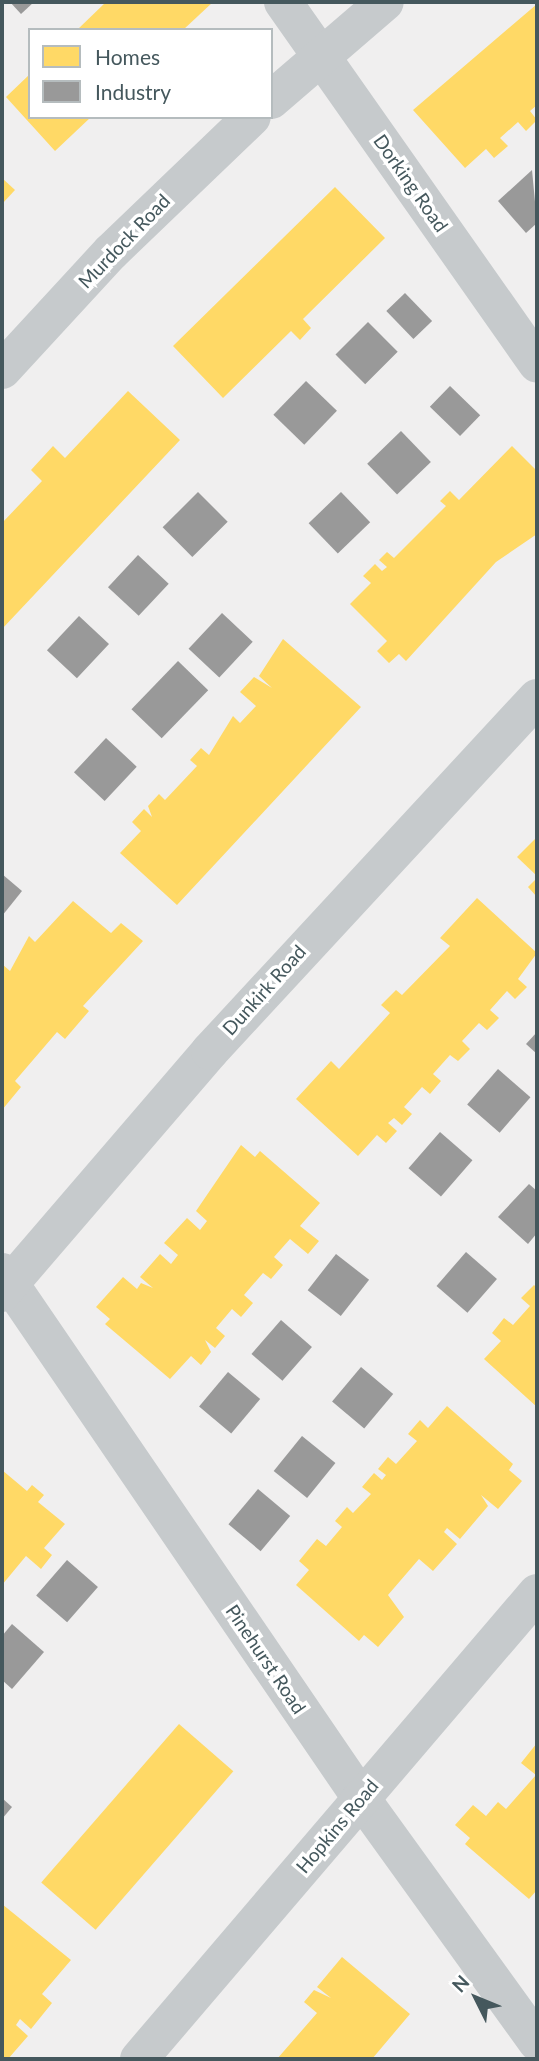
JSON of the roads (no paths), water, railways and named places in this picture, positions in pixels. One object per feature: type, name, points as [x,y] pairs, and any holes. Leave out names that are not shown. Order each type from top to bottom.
[{"type":"street","name":"Dorking Road","points":[[283,2],[537,364]]},
{"type":"street","points":[[273,98],[385,2]]},
{"type":"street","name":"Murdock Road","points":[[2,370],[111,252],[250,119]]},
{"type":"street","name":"Dunkirk Road","points":[[4,1283],[210,1051],[537,698]]},
{"type":"street","name":"Pinehurst Road","points":[[4,1283],[361,1798],[537,2042]]},
{"type":"street","name":"Hopkins Road","points":[[139,2059],[537,1593]]}]
